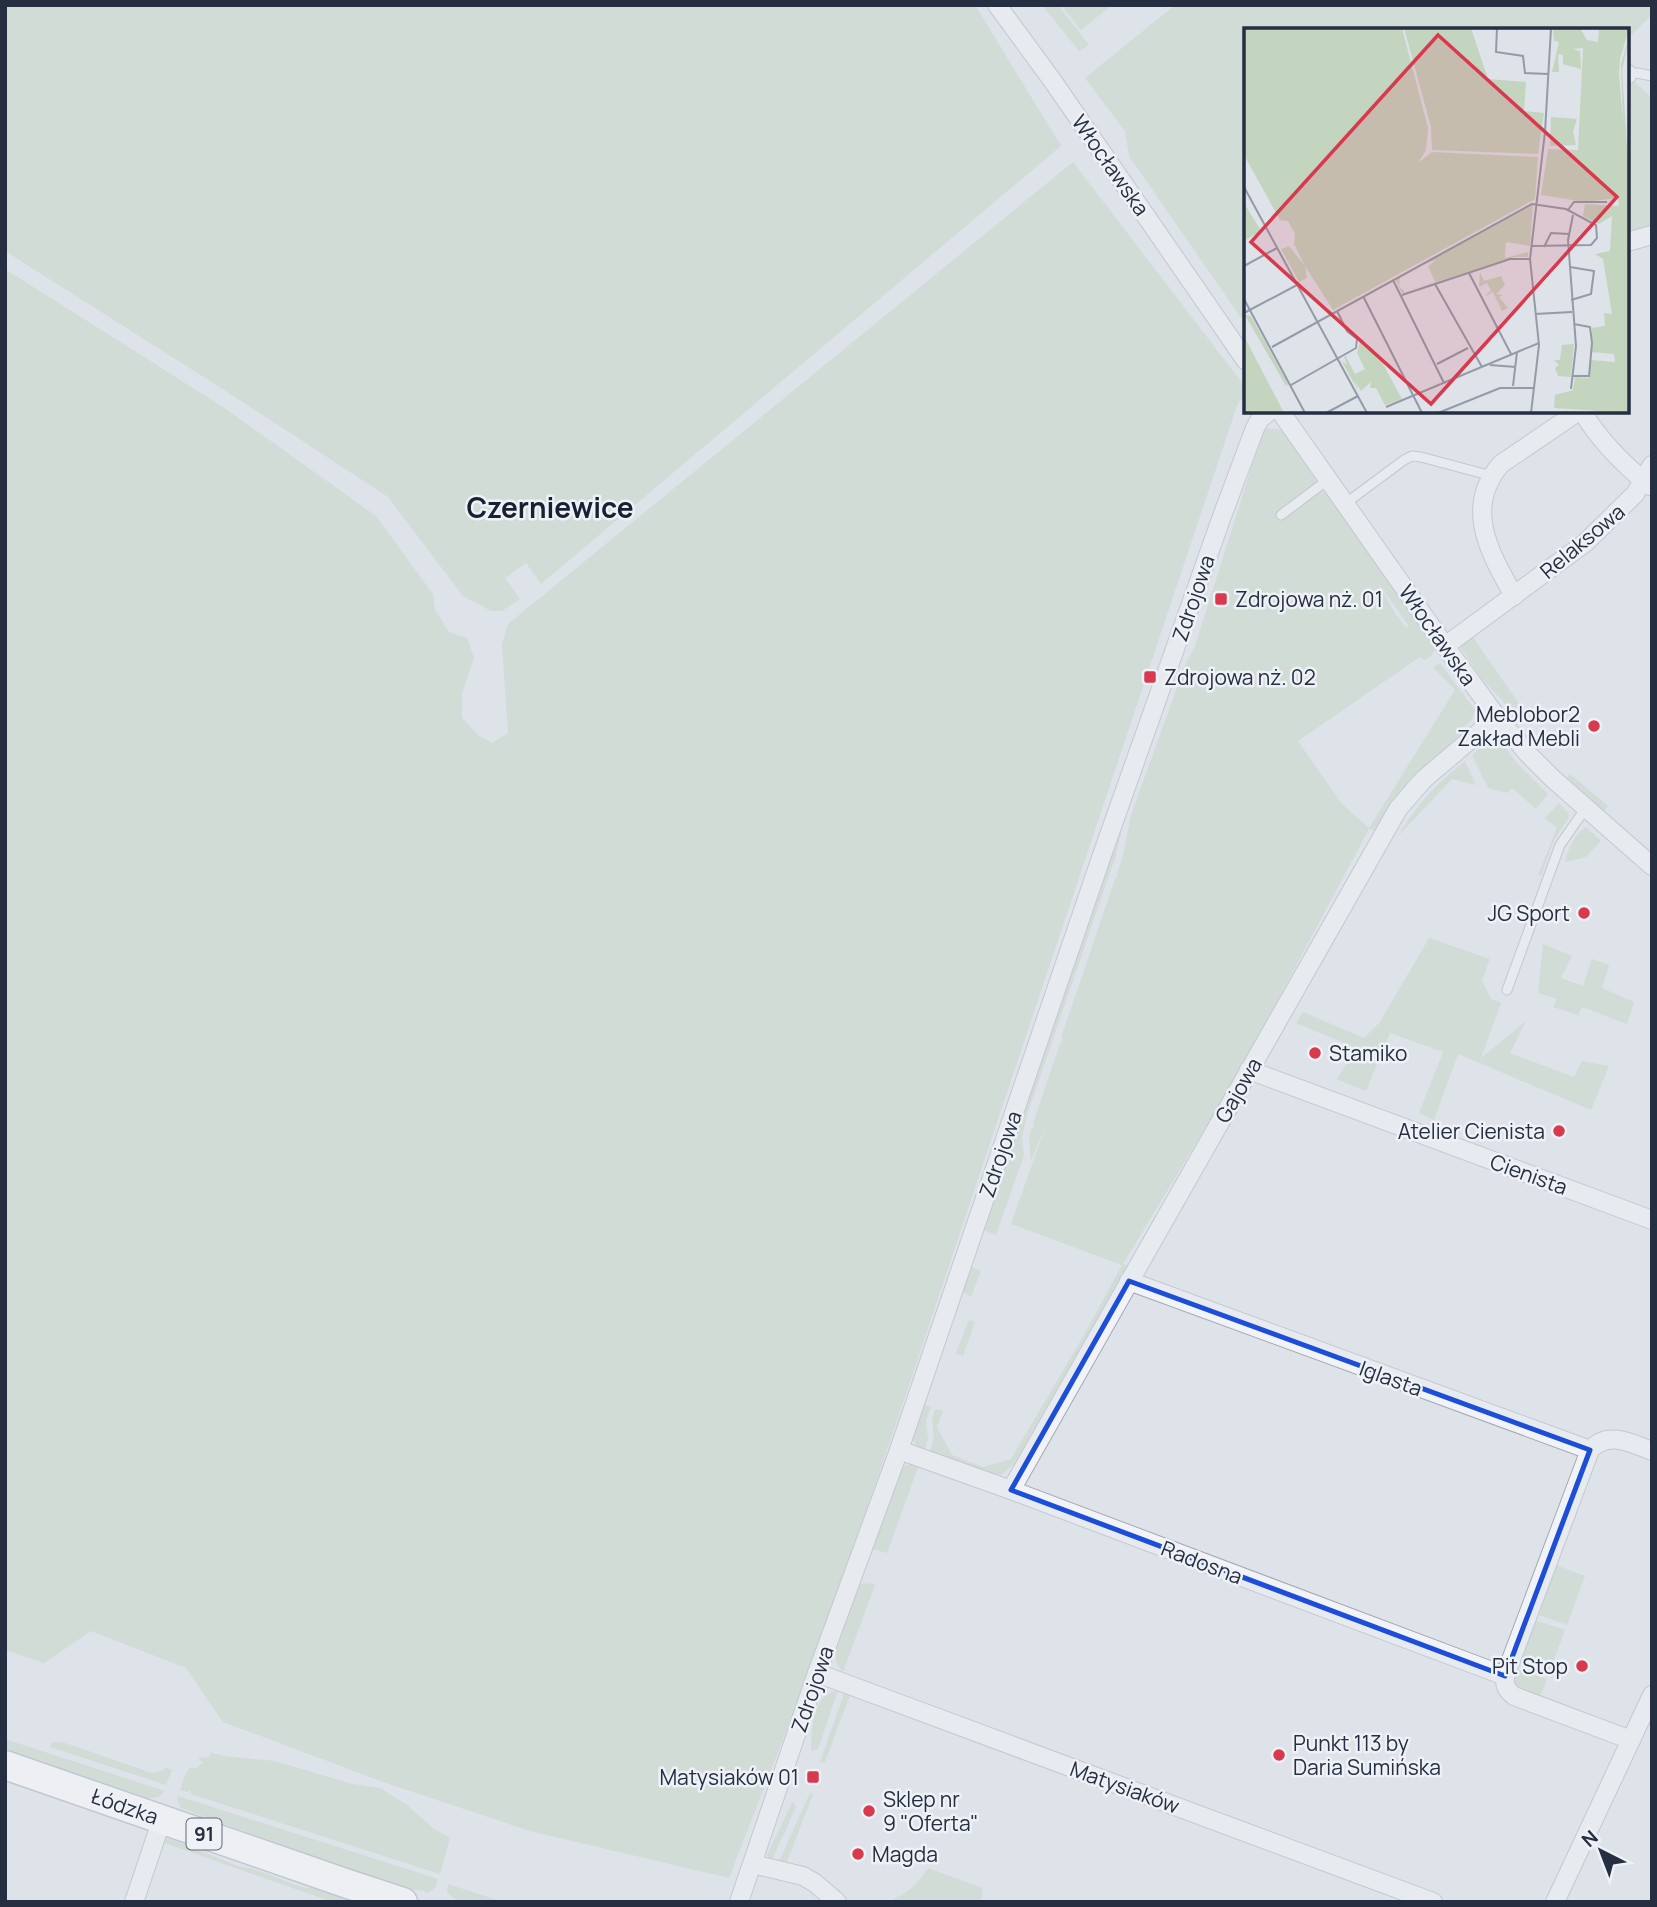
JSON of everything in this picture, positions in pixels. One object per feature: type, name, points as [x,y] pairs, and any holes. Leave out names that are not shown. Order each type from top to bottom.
[{"type":"main road","name":"Łódzka","points":[[5,1765],[403,1902]]},
{"type":"street","name":"Włocławska","points":[[997,5],[1244,358]]},
{"type":"street","points":[[1629,241],[1652,235]]},
{"type":"street","name":"Zdrojowa","points":[[739,1902],[817,1673],[899,1450],[1102,855],[1221,519],[1255,428],[1268,413]]},
{"type":"street","name":"Włocławska","points":[[1281,413],[1497,717],[1539,766],[1652,866]]},
{"type":"street","name":"Relaksowa","points":[[1514,596],[1492,556],[1483,528],[1482,508],[1492,476],[1505,460],[1578,413]]},
{"type":"street","name":"Relaksowa","points":[[1445,646],[1585,543],[1649,478],[1606,443],[1582,413]]},
{"type":"street","name":"Gajowa","points":[[1011,1490],[1398,809],[1423,780],[1497,717]]},
{"type":"street","name":"Cienista","points":[[1249,1070],[1652,1220]]},
{"type":"street","name":"Iglasta","points":[[1129,1281],[1590,1450]]},
{"type":"street","points":[[1631,1740],[1514,1696],[1505,1687],[1505,1676],[1590,1450],[1596,1443],[1611,1439],[1652,1451]]},
{"type":"street","name":"Radosna","points":[[899,1450],[1505,1676]]},
{"type":"street","name":"Matysiaków","points":[[817,1673],[1433,1902]]},
{"type":"street","points":[[1555,1902],[1652,1695]]},
{"type":"street","points":[[134,1902],[162,1819]]},
{"type":"street","points":[[753,1864],[803,1876],[837,1902]]},
{"type":"lane","points":[[1629,75],[1637,73],[1652,76]]},
{"type":"lane","points":[[1346,503],[1412,456],[1492,476]]},
{"type":"lane","points":[[1281,515],[1329,479]]},
{"type":"lane","points":[[1507,990],[1560,845],[1585,809]]},
{"type":"highlighted area","points":[[1129,1281],[1590,1450],[1505,1676],[1011,1490]]},
{"type":"green space","points":[[5,5],[975,5],[1061,146],[541,584],[526,563],[505,578],[520,599],[502,611],[491,611],[463,596],[388,497],[5,251]]},
{"type":"green space","points":[[1042,5],[1058,5],[1089,45],[1079,51]]},
{"type":"green space","points":[[1061,5],[1112,5],[1081,30]]},
{"type":"green space","points":[[1175,5],[1652,5],[1652,15],[1629,37],[1629,28],[1244,28],[1244,322],[1129,156],[1125,131],[1085,78]]},
{"type":"green space","points":[[1629,79],[1652,98],[1652,227],[1629,233]]},
{"type":"green space","points":[[1073,162],[1244,385],[1244,396],[1238,403],[892,1436],[811,1667],[729,1878],[530,1831],[386,1783],[223,1722],[186,1668],[91,1631],[44,1663],[5,1650],[5,269],[223,407],[376,516],[433,594],[435,610],[449,632],[467,638],[474,658],[462,694],[462,718],[478,735],[492,743],[508,733],[502,644],[508,624]]},
{"type":"green space","points":[[1264,428],[1284,430],[1323,492],[1329,493],[1437,647],[1431,656],[1425,660],[1420,657],[1298,741],[1341,803],[1369,828],[1455,690],[1433,667],[1440,663],[1475,710],[1471,720],[1463,727],[1465,731],[1411,778],[1375,831],[1369,829],[1242,1067],[1123,1264],[1127,1266],[1014,1464],[1002,1474],[992,1475],[929,1452],[934,1440],[932,1419],[935,1409],[943,1411],[937,1427],[952,1455],[983,1467],[1011,1459],[1122,1265],[1011,1224],[1046,1125],[1031,1161],[1031,1129],[1118,875],[1131,815],[1186,663],[1195,646]],"holes":[[[1375,579],[1409,626],[1406,628],[1395,613]]]},
{"type":"green space","points":[[1472,636],[1520,705],[1513,712],[1482,679],[1459,645]]},
{"type":"green space","points":[[1494,739],[1499,740],[1517,763],[1548,794],[1536,809],[1512,788],[1508,793],[1488,788],[1472,755]]},
{"type":"green space","points":[[1465,761],[1476,785],[1452,779],[1398,836],[1428,795]]},
{"type":"green space","points":[[1570,774],[1608,806],[1604,811],[1567,778]]},
{"type":"green space","points":[[1559,803],[1569,814],[1568,819],[1554,840],[1541,876],[1538,875],[1557,828],[1545,818]]},
{"type":"green space","points":[[1124,820],[1116,855],[1027,1115],[1022,1137],[1024,1155],[996,1235],[983,1230]]},
{"type":"green space","points":[[1586,827],[1601,841],[1586,857],[1565,862],[1572,842]]},
{"type":"green space","points":[[1429,938],[1490,959],[1482,980],[1491,999],[1501,1003],[1481,1058],[1526,1021],[1510,1053],[1574,1077],[1582,1061],[1609,1066],[1591,1110],[1458,1054],[1434,1120],[1419,1113],[1443,1052],[1390,1033],[1366,1091],[1337,1079],[1356,1048],[1296,1023],[1303,1012],[1364,1038],[1380,1022]]},
{"type":"green space","points":[[1543,944],[1572,956],[1561,978],[1583,986],[1592,959],[1609,965],[1602,988],[1634,1002],[1627,1024],[1582,1007],[1578,1015],[1553,1007],[1557,999],[1538,993]]},
{"type":"green space","points":[[970,1267],[981,1271],[971,1297],[961,1290]]},
{"type":"green space","points":[[969,1320],[975,1322],[963,1356],[956,1353]]},
{"type":"green space","points":[[923,1404],[931,1407],[926,1421],[928,1439],[924,1450],[917,1446],[911,1436]]},
{"type":"green space","points":[[910,1464],[919,1465],[887,1553],[872,1549],[900,1468]]},
{"type":"green space","points":[[1556,1565],[1585,1576],[1567,1625],[1539,1615]]},
{"type":"green space","points":[[859,1584],[875,1585],[843,1672],[836,1663],[836,1652]]},
{"type":"green space","points":[[1535,1620],[1565,1630],[1550,1670],[1521,1660]]},
{"type":"green space","points":[[1516,1671],[1547,1679],[1539,1700],[1517,1689],[1513,1679]]},
{"type":"green space","points":[[838,1690],[818,1749],[811,1751],[813,1723],[818,1706],[829,1693]]},
{"type":"green space","points":[[845,1691],[850,1695],[825,1762],[820,1762]]},
{"type":"green space","points":[[5,1739],[165,1791],[158,1797],[148,1798],[5,1749]]},
{"type":"green space","points":[[52,1742],[62,1742],[152,1773],[166,1768],[172,1770],[166,1785],[50,1747]]},
{"type":"green space","points":[[211,1753],[275,1761],[352,1784],[380,1788],[450,1838],[440,1874],[191,1794],[189,1790],[180,1790],[190,1768],[196,1768],[203,1763],[198,1757],[208,1758]]},
{"type":"green space","points":[[810,1793],[813,1794],[785,1867],[778,1864]]},
{"type":"green space","points":[[178,1796],[438,1879],[435,1887],[425,1893],[400,1888],[181,1808]]},
{"type":"green space","points":[[793,1801],[796,1807],[771,1862],[767,1855]]},
{"type":"green space","points":[[166,1839],[240,1867],[251,1868],[351,1902],[332,1902],[162,1842]]},
{"type":"green space","points":[[928,1868],[982,1888],[982,1898],[976,1902],[888,1902],[911,1888]]},
{"type":"green space","points":[[448,1884],[503,1902],[456,1900],[447,1892]]},
{"type":"place","name":"Zdrojowa nż. 01","points":[[1221,599]]},
{"type":"place","name":"Zdrojowa nż. 02","points":[[1150,677]]},
{"type":"place","name":"Meblobor2 Zakład Mebli","points":[[1594,726]]},
{"type":"place","name":"JG Sport","points":[[1584,913]]},
{"type":"place","name":"Stamiko","points":[[1315,1053]]},
{"type":"place","name":"Atelier Cienista","points":[[1559,1131]]},
{"type":"place","name":"Pit Stop","points":[[1582,1666]]},
{"type":"place","name":"Punkt 113 by Daria Sumińska","points":[[1279,1755]]},
{"type":"place","name":"Matysiaków 01","points":[[813,1777]]},
{"type":"place","name":"Sklep nr 9 \"Oferta\"","points":[[869,1811]]},
{"type":"place","name":"Magda","points":[[858,1854]]},
{"type":"district","name":"Czerniewice","points":[[550,507]]}]
